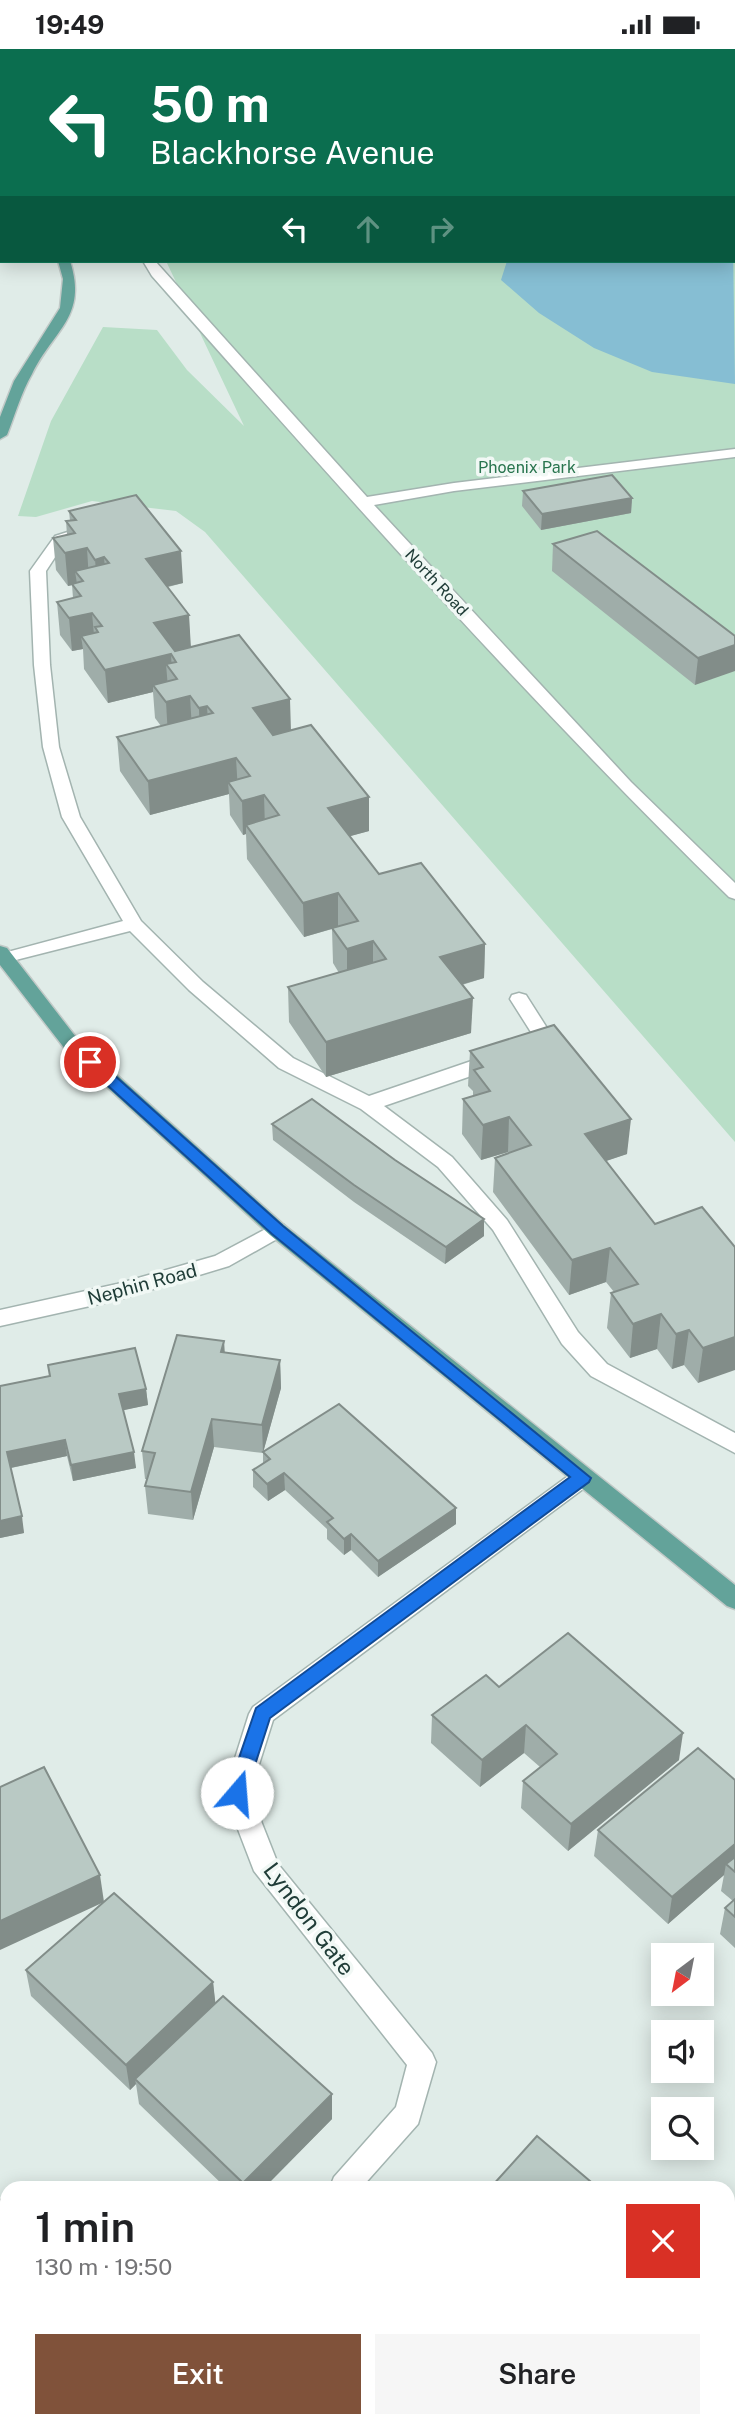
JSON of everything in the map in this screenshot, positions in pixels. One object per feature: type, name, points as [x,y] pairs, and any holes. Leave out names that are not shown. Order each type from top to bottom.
[{"type":"main road","points":[[0,435],[25,372],[67,310],[71,277],[65,263]]},
{"type":"main road","points":[[2,956],[72,1045],[277,1230],[735,1599]]},
{"type":"street","name":"North Road","points":[[150,263],[363,502],[625,786],[735,893]]},
{"type":"street","points":[[363,502],[454,487],[735,453]]},
{"type":"street","points":[[99,528],[60,539],[38,571],[42,665],[51,747],[71,817],[134,924],[195,986],[286,1063],[368,1104],[445,1161],[500,1225],[570,1338],[599,1370],[735,1444]]},
{"type":"street","points":[[2,956],[134,924]]},
{"type":"street","points":[[368,1104],[547,1043],[519,999]]},
{"type":"street","name":"Nephin Road","points":[[0,1318],[117,1292],[212,1265],[245,1250],[277,1230]]},
{"type":"street","name":"Lyndon Gate","points":[[349,2181],[408,2114],[422,2062],[267,1871],[237,1793],[262,1714],[583,1478]]},
{"type":"green space","name":"Phoenix Park","points":[[167,263],[735,263],[735,1142],[205,532],[176,511],[92,501],[36,517],[18,516],[51,421],[103,327],[157,330],[187,370],[244,426]]},
{"type":"water","points":[[506,263],[733,263],[735,384],[652,372],[594,348],[539,313],[501,280]]},
{"type":"building","points":[[612,475],[632,498],[542,514],[523,491]]},
{"type":"building","points":[[136,495],[181,551],[146,559],[189,615],[154,623],[175,651],[239,635],[290,699],[253,708],[273,735],[311,725],[369,797],[328,808],[379,874],[421,863],[485,944],[440,957],[473,998],[326,1042],[288,987],[386,959],[373,941],[347,949],[332,928],[358,921],[338,893],[303,903],[246,825],[279,815],[264,795],[242,801],[228,782],[250,776],[236,758],[148,781],[117,737],[213,713],[207,706],[199,708],[190,696],[166,702],[153,685],[177,679],[166,664],[176,662],[171,654],[105,670],[81,636],[98,632],[95,627],[102,626],[92,613],[69,618],[57,602],[81,596],[72,584],[83,581],[75,571],[109,563],[104,557],[95,560],[87,548],[65,553],[53,538],[75,533],[66,521],[76,520],[69,511]]},
{"type":"building","points":[[597,531],[735,636],[735,645],[698,658],[553,544]]},
{"type":"building","points":[[554,1025],[631,1119],[585,1134],[655,1224],[702,1207],[735,1247],[735,1337],[703,1348],[689,1330],[676,1334],[661,1314],[633,1324],[611,1293],[638,1284],[610,1248],[572,1260],[495,1158],[531,1145],[509,1117],[483,1125],[463,1099],[490,1091],[474,1070],[483,1067],[470,1051]]},
{"type":"building","points":[[312,1099],[395,1160],[484,1219],[446,1247],[354,1185],[272,1124]]},
{"type":"building","points":[[177,1335],[224,1341],[221,1352],[280,1360],[262,1425],[212,1419],[191,1492],[145,1486],[155,1453],[142,1451]]},
{"type":"building","points":[[135,1348],[146,1389],[119,1394],[134,1452],[71,1465],[65,1440],[7,1452],[22,1516],[0,1521],[0,1386],[50,1376],[48,1365]]},
{"type":"building","points":[[339,1404],[456,1508],[378,1561],[351,1534],[344,1539],[327,1522],[333,1518],[284,1473],[267,1484],[253,1470],[270,1459],[263,1452]]},
{"type":"building","points":[[568,1633],[683,1733],[571,1824],[523,1781],[557,1754],[526,1725],[482,1760],[432,1715],[486,1675],[499,1687]]},
{"type":"building","points":[[698,1748],[735,1780],[735,1844],[672,1897],[598,1830]]},
{"type":"building","points":[[44,1767],[100,1875],[0,1921],[0,1787]]},
{"type":"building","points":[[735,1857],[735,1872],[726,1864]]},
{"type":"building","points":[[114,1893],[213,1982],[126,2065],[26,1970]]},
{"type":"building","points":[[735,1899],[735,1917],[725,1908]]},
{"type":"building","points":[[223,1996],[332,2094],[245,2181],[241,2181],[135,2079]]},
{"type":"building","points":[[537,2136],[590,2181],[496,2181]]},
{"type":"route","points":[[90,1062],[277,1230],[583,1478],[262,1714],[237,1793]]}]
